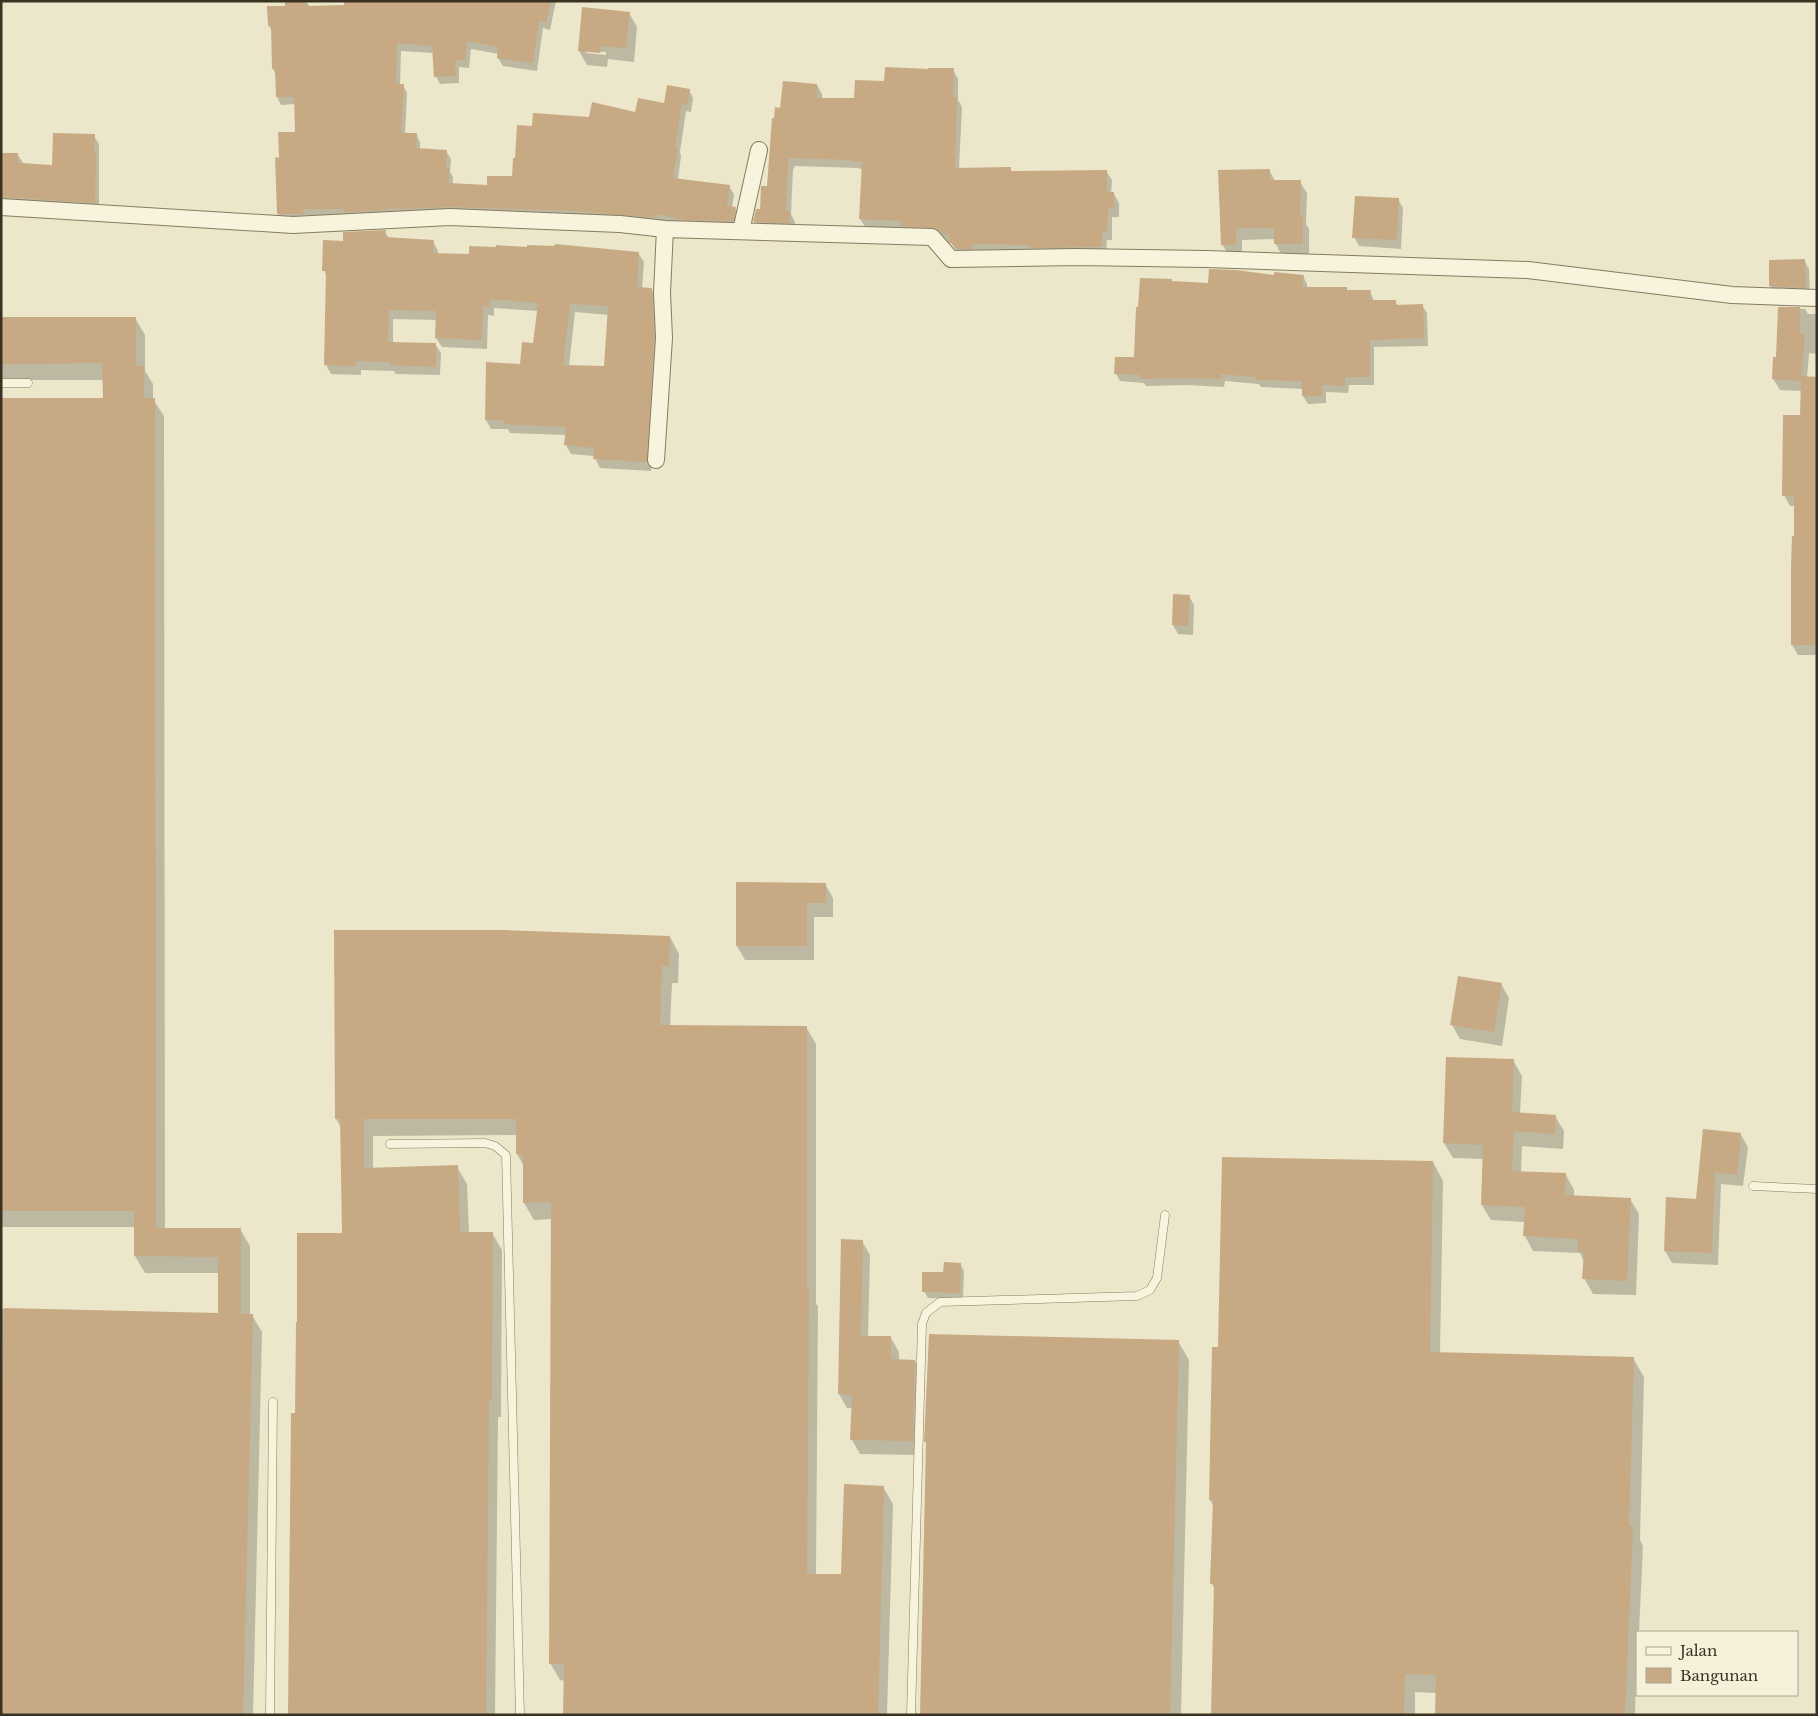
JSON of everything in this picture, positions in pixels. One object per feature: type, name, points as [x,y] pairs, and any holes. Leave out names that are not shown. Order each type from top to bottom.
[{"type":"street","points":[[741,231],[759,150]]},
{"type":"street","points":[[1,207],[293,225],[450,217],[620,224],[665,229],[932,237],[950,259],[1076,257],[1206,259],[1528,270],[1732,295],[1817,298]]},
{"type":"street","points":[[656,460],[664,338],[662,293],[665,229]]},
{"type":"lane","points":[[1,383],[28,384]]},
{"type":"lane","points":[[390,1144],[485,1143],[495,1146],[506,1155],[520,1715]]},
{"type":"lane","points":[[1753,1186],[1817,1189]]},
{"type":"lane","points":[[910,1715],[922,1324],[926,1313],[940,1302],[1137,1296],[1150,1290],[1157,1278],[1165,1214]]},
{"type":"lane","points":[[270,1715],[273,1402]]},
{"type":"building","points":[[285,1],[306,1],[307,6],[344,5],[344,1],[551,1],[546,23],[539,21],[533,63],[497,58],[498,47],[467,41],[465,61],[455,60],[456,76],[434,77],[432,46],[397,43],[396,84],[404,84],[401,133],[417,133],[416,148],[447,150],[446,168],[449,168],[449,183],[487,185],[487,176],[512,176],[517,125],[532,126],[533,113],[589,117],[592,102],[635,112],[638,98],[664,103],[667,85],[690,89],[687,105],[682,104],[675,147],[678,147],[673,178],[730,185],[727,206],[736,207],[733,221],[684,220],[655,214],[655,218],[575,211],[450,207],[387,208],[387,210],[344,212],[344,209],[303,209],[304,214],[277,214],[275,157],[279,158],[278,132],[295,132],[294,97],[276,97],[275,69],[272,69],[271,26],[268,26],[267,6],[285,6]]},
{"type":"building","points":[[582,7],[630,12],[626,48],[601,46],[600,53],[578,51]]},
{"type":"building","points":[[885,67],[954,68],[953,97],[957,97],[955,168],[1011,167],[1011,171],[1107,170],[1107,192],[1114,192],[1114,208],[1108,208],[1107,232],[1102,232],[1102,247],[1029,248],[1029,245],[972,244],[972,249],[956,249],[949,241],[949,234],[943,234],[936,228],[901,226],[901,221],[859,219],[862,162],[852,160],[790,158],[788,160],[786,211],[790,211],[790,223],[753,222],[756,209],[760,209],[761,186],[767,186],[772,118],[774,118],[775,107],[780,108],[783,81],[817,84],[817,98],[854,98],[855,80],[884,81]]},
{"type":"building","points":[[53,133],[95,134],[95,203],[1,197],[1,153],[18,153],[18,163],[52,165]]},
{"type":"building","points":[[1270,169],[1270,180],[1301,180],[1300,216],[1303,216],[1303,244],[1274,244],[1274,228],[1236,228],[1236,245],[1221,245],[1218,170]]},
{"type":"building","points":[[1355,196],[1399,198],[1397,240],[1352,238]]},
{"type":"building","points":[[386,230],[385,237],[434,240],[433,253],[469,254],[469,246],[527,247],[527,245],[554,246],[555,244],[639,252],[637,287],[652,288],[654,338],[647,462],[593,459],[594,448],[564,445],[566,427],[504,424],[504,420],[485,420],[486,362],[520,364],[522,342],[533,343],[538,303],[490,299],[489,307],[483,306],[482,340],[435,338],[436,311],[389,310],[388,342],[436,343],[436,367],[390,365],[390,362],[356,361],[356,366],[324,365],[326,271],[322,271],[323,240],[343,241],[343,232]],"holes":[[[570,304],[608,306],[604,366],[563,365]]]},
{"type":"building","points":[[1805,259],[1806,288],[1769,286],[1769,260]]},
{"type":"building","points":[[1209,269],[1274,275],[1274,272],[1304,275],[1302,287],[1347,287],[1347,290],[1371,290],[1370,300],[1396,300],[1396,305],[1423,304],[1424,338],[1370,340],[1370,377],[1345,377],[1345,386],[1322,385],[1322,396],[1302,396],[1302,381],[1255,380],[1255,377],[1221,374],[1221,379],[1140,379],[1140,375],[1114,374],[1115,357],[1134,357],[1136,307],[1138,307],[1140,278],[1208,283]]},
{"type":"building","points":[[1778,307],[1800,307],[1800,334],[1805,334],[1801,376],[1817,377],[1817,645],[1791,645],[1791,567],[1792,536],[1794,536],[1794,496],[1782,496],[1783,415],[1800,415],[1801,381],[1772,379],[1773,357],[1776,357]]},
{"type":"building","points":[[1,317],[136,317],[136,366],[144,366],[144,398],[155,398],[156,1228],[241,1228],[241,1314],[253,1314],[243,1715],[1,1715],[1,1437],[4,1308],[218,1313],[218,1257],[134,1256],[134,1211],[1,1211],[1,398],[103,398],[102,363],[1,364]]},
{"type":"building","points":[[1173,594],[1190,595],[1188,626],[1172,625]]},
{"type":"building","points":[[736,882],[826,883],[826,903],[807,903],[807,946],[736,946]]},
{"type":"building","points":[[334,930],[504,930],[670,936],[669,966],[662,966],[660,1025],[807,1026],[807,1288],[809,1288],[807,1574],[841,1574],[844,1484],[884,1486],[878,1715],[563,1715],[564,1664],[549,1664],[551,1202],[523,1203],[523,1154],[516,1154],[516,1119],[364,1119],[364,1168],[458,1165],[460,1232],[493,1232],[492,1400],[489,1400],[486,1715],[288,1715],[291,1413],[295,1413],[297,1233],[342,1233],[340,1119],[335,1119]]},
{"type":"building","points":[[1458,976],[1502,983],[1494,1032],[1450,1025]]},
{"type":"building","points":[[1446,1057],[1514,1059],[1512,1112],[1556,1115],[1555,1134],[1514,1131],[1512,1171],[1566,1173],[1565,1195],[1631,1198],[1627,1281],[1582,1279],[1584,1253],[1578,1252],[1578,1239],[1523,1236],[1525,1207],[1481,1205],[1483,1145],[1443,1143]]},
{"type":"building","points":[[1703,1129],[1741,1133],[1737,1175],[1715,1172],[1712,1253],[1664,1251],[1666,1197],[1696,1199]]},
{"type":"building","points":[[1222,1157],[1433,1161],[1430,1352],[1634,1357],[1629,1526],[1633,1526],[1625,1715],[1435,1715],[1436,1675],[1405,1674],[1404,1715],[1211,1715],[1214,1584],[1210,1584],[1213,1500],[1209,1500],[1212,1347],[1218,1347]]},
{"type":"building","points":[[841,1239],[863,1240],[861,1336],[891,1336],[891,1359],[915,1360],[913,1441],[850,1440],[852,1395],[838,1394]]},
{"type":"building","points":[[944,1262],[961,1263],[960,1293],[922,1292],[922,1272],[943,1272]]},
{"type":"building","points":[[929,1334],[1179,1340],[1170,1715],[920,1715],[926,1442],[924,1442]]}]
